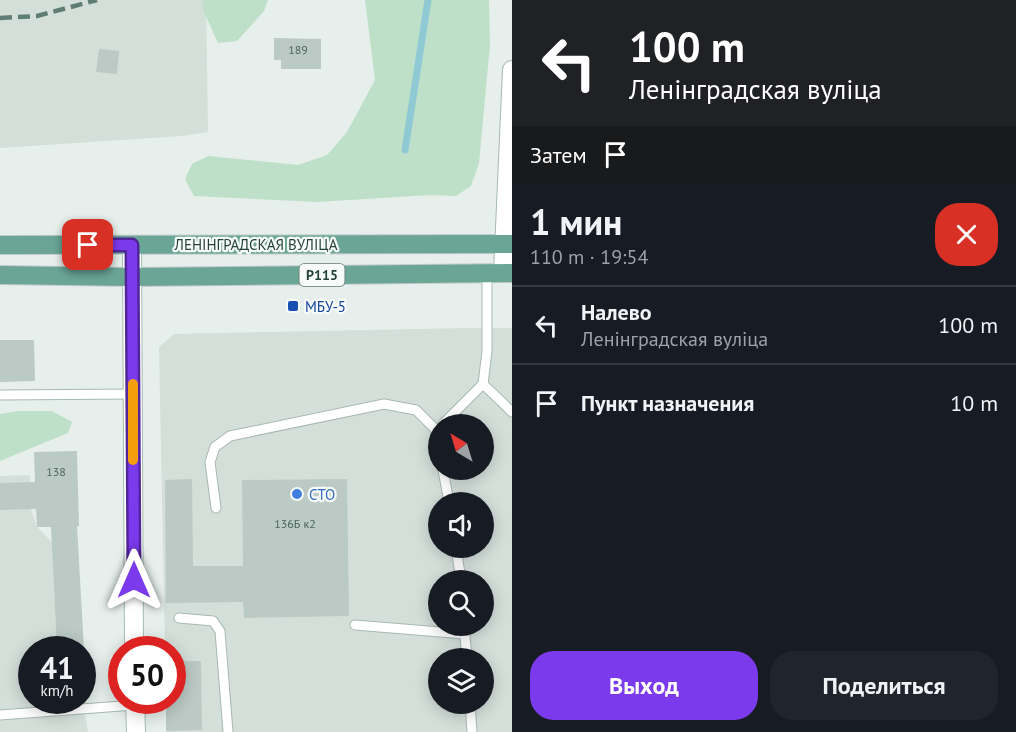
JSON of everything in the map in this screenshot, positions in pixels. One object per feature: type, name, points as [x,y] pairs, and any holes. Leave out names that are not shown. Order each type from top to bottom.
[{"type":"main road","points":[[501,274],[509,244],[512,70]]},
{"type":"main road","name":"ЛЕНІНГРАДСКАЯ ВУЛІЦА","points":[[0,245],[509,244]]},
{"type":"main road","points":[[132,245],[134,636]]},
{"type":"main road","name":"ЛЕНІНГРАДСКАЯ ВУЛІЦА","points":[[0,275],[132,277],[501,274]]},
{"type":"main road","points":[[135,714],[136,732]]},
{"type":"lane","points":[[455,414],[483,384],[501,274]]},
{"type":"lane","points":[[483,384],[512,412]]},
{"type":"lane","points":[[0,395],[133,394]]},
{"type":"lane","points":[[216,508],[210,462],[215,447],[230,436],[384,404],[416,410],[428,421]]},
{"type":"lane","points":[[179,618],[213,621],[220,631],[228,732]]},
{"type":"lane","points":[[355,624],[428,628]]},
{"type":"lane","points":[[0,715],[108,705]]},
{"type":"lane","points":[[471,714],[472,732]]},
{"type":"shaded area","points":[[0,0],[206,0],[208,132],[182,136],[0,148]]},
{"type":"shaded area","points":[[512,328],[512,732],[166,732],[166,714],[186,714],[186,636],[165,636],[159,347],[174,334]]},
{"type":"shaded area","points":[[30,475],[31,509],[37,527],[52,542],[56,636],[18,636],[18,714],[85,714],[88,732],[0,732],[0,476]]},
{"type":"green space","points":[[203,0],[268,0],[264,11],[237,41],[218,43],[204,12]]},
{"type":"green space","points":[[365,0],[489,0],[490,45],[479,163],[471,186],[456,196],[431,195],[317,202],[194,196],[185,179],[192,164],[208,156],[298,165],[327,155],[347,132],[375,80]]},
{"type":"green space","points":[[19,411],[52,411],[72,422],[68,433],[0,461],[0,414]]},
{"type":"building","points":[[274,38],[321,39],[321,69],[281,69],[281,60],[274,60]]},
{"type":"building","points":[[99,49],[119,51],[117,74],[96,72]]},
{"type":"building","points":[[0,340],[34,340],[35,381],[0,382]]},
{"type":"building","points":[[77,451],[79,526],[77,526],[83,636],[56,636],[51,527],[37,527],[36,509],[0,510],[0,483],[35,482],[34,452]]},
{"type":"building","points":[[192,479],[193,566],[243,566],[242,480],[347,479],[349,616],[244,618],[243,602],[166,603],[165,480]]},
{"type":"building","points":[[186,661],[201,661],[202,730],[166,731],[166,714],[186,714]]},
{"type":"waterway","points":[[405,150],[428,0]]},
{"type":"railway","points":[[0,18],[37,16],[97,0]]},
{"type":"slow traffic","points":[[133,384],[133,460]]},
{"type":"place","name":"МБУ-5","points":[[293,306]]},
{"type":"place","name":"СТО","points":[[297,494]]},
{"type":"route","points":[[88,245],[132,245],[134,580]]}]
